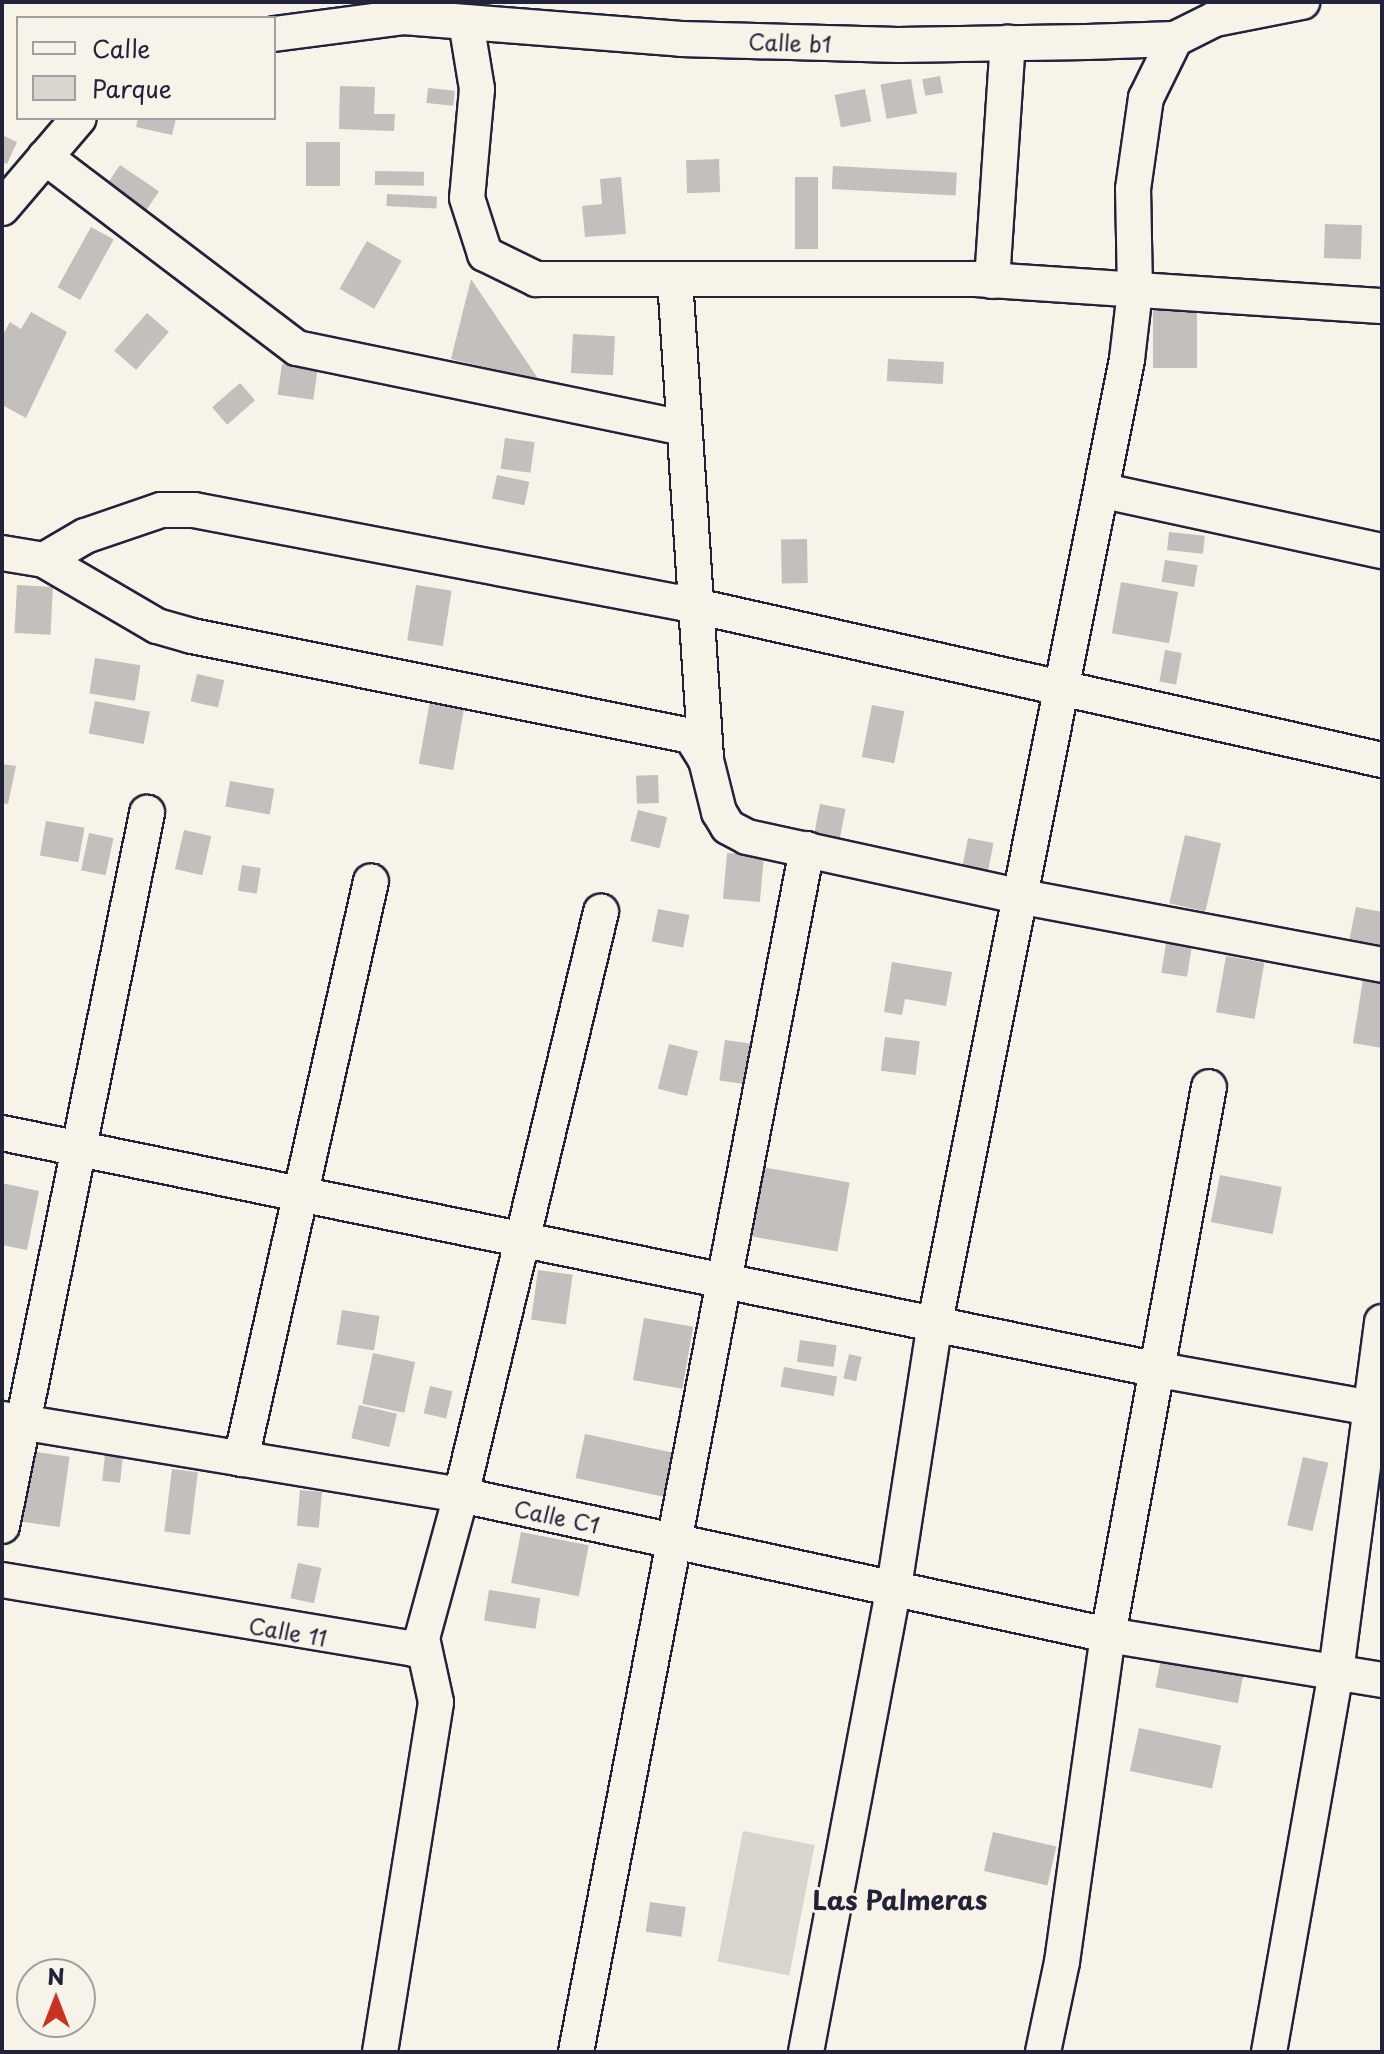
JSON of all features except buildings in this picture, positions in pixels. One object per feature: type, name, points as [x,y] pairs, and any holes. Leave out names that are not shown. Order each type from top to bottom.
[{"type":"street","name":"Calle b1","points":[[276,34],[403,17],[681,39],[1008,43],[1175,39],[1215,19],[1302,2]]},
{"type":"street","points":[[466,22],[477,89],[467,198],[485,254],[536,279],[992,281],[1382,306]]},
{"type":"street","points":[[806,2052],[894,1587],[935,1322],[1018,896],[1104,491],[1135,291],[1133,189],[1144,113],[1175,39]]},
{"type":"street","points":[[992,281],[1008,43]]},
{"type":"street","points":[[2,208],[77,120]]},
{"type":"street","points":[[45,157],[297,348],[682,428]]},
{"type":"street","points":[[675,279],[682,428],[699,607],[706,760]]},
{"type":"street","points":[[1104,491],[1382,551]]},
{"type":"street","points":[[44,560],[85,536],[161,510],[194,510],[699,607],[1382,760]]},
{"type":"street","points":[[2,553],[44,560],[157,626],[666,728],[691,736],[706,760],[728,827],[807,849],[1018,896],[1382,965]]},
{"type":"street","points":[[2,1526],[12,1421],[77,1148],[147,813]]},
{"type":"street","points":[[576,2052],[807,849]]},
{"type":"street","points":[[241,1459],[298,1192],[371,881]]},
{"type":"street","points":[[380,2052],[436,1702],[422,1638],[461,1495],[601,912]]},
{"type":"street","points":[[1043,2052],[1062,1962],[1108,1635],[1154,1369],[1209,1087]]},
{"type":"street","points":[[2,1133],[524,1237],[1154,1369],[1374,1409]]},
{"type":"street","points":[[1269,2052],[1336,1672],[1374,1409],[1382,1322]]},
{"type":"street","name":"Calle C1","points":[[12,1421],[461,1495],[1108,1635],[1382,1680]]},
{"type":"street","name":"Calle 11","points":[[2,1580],[399,1651],[413,1649],[422,1638]]},
{"type":"green space","points":[[743,1831],[815,1845],[789,1975],[718,1962]]},
{"type":"district","name":"Las Palmeras","points":[[900,1900]]}]
